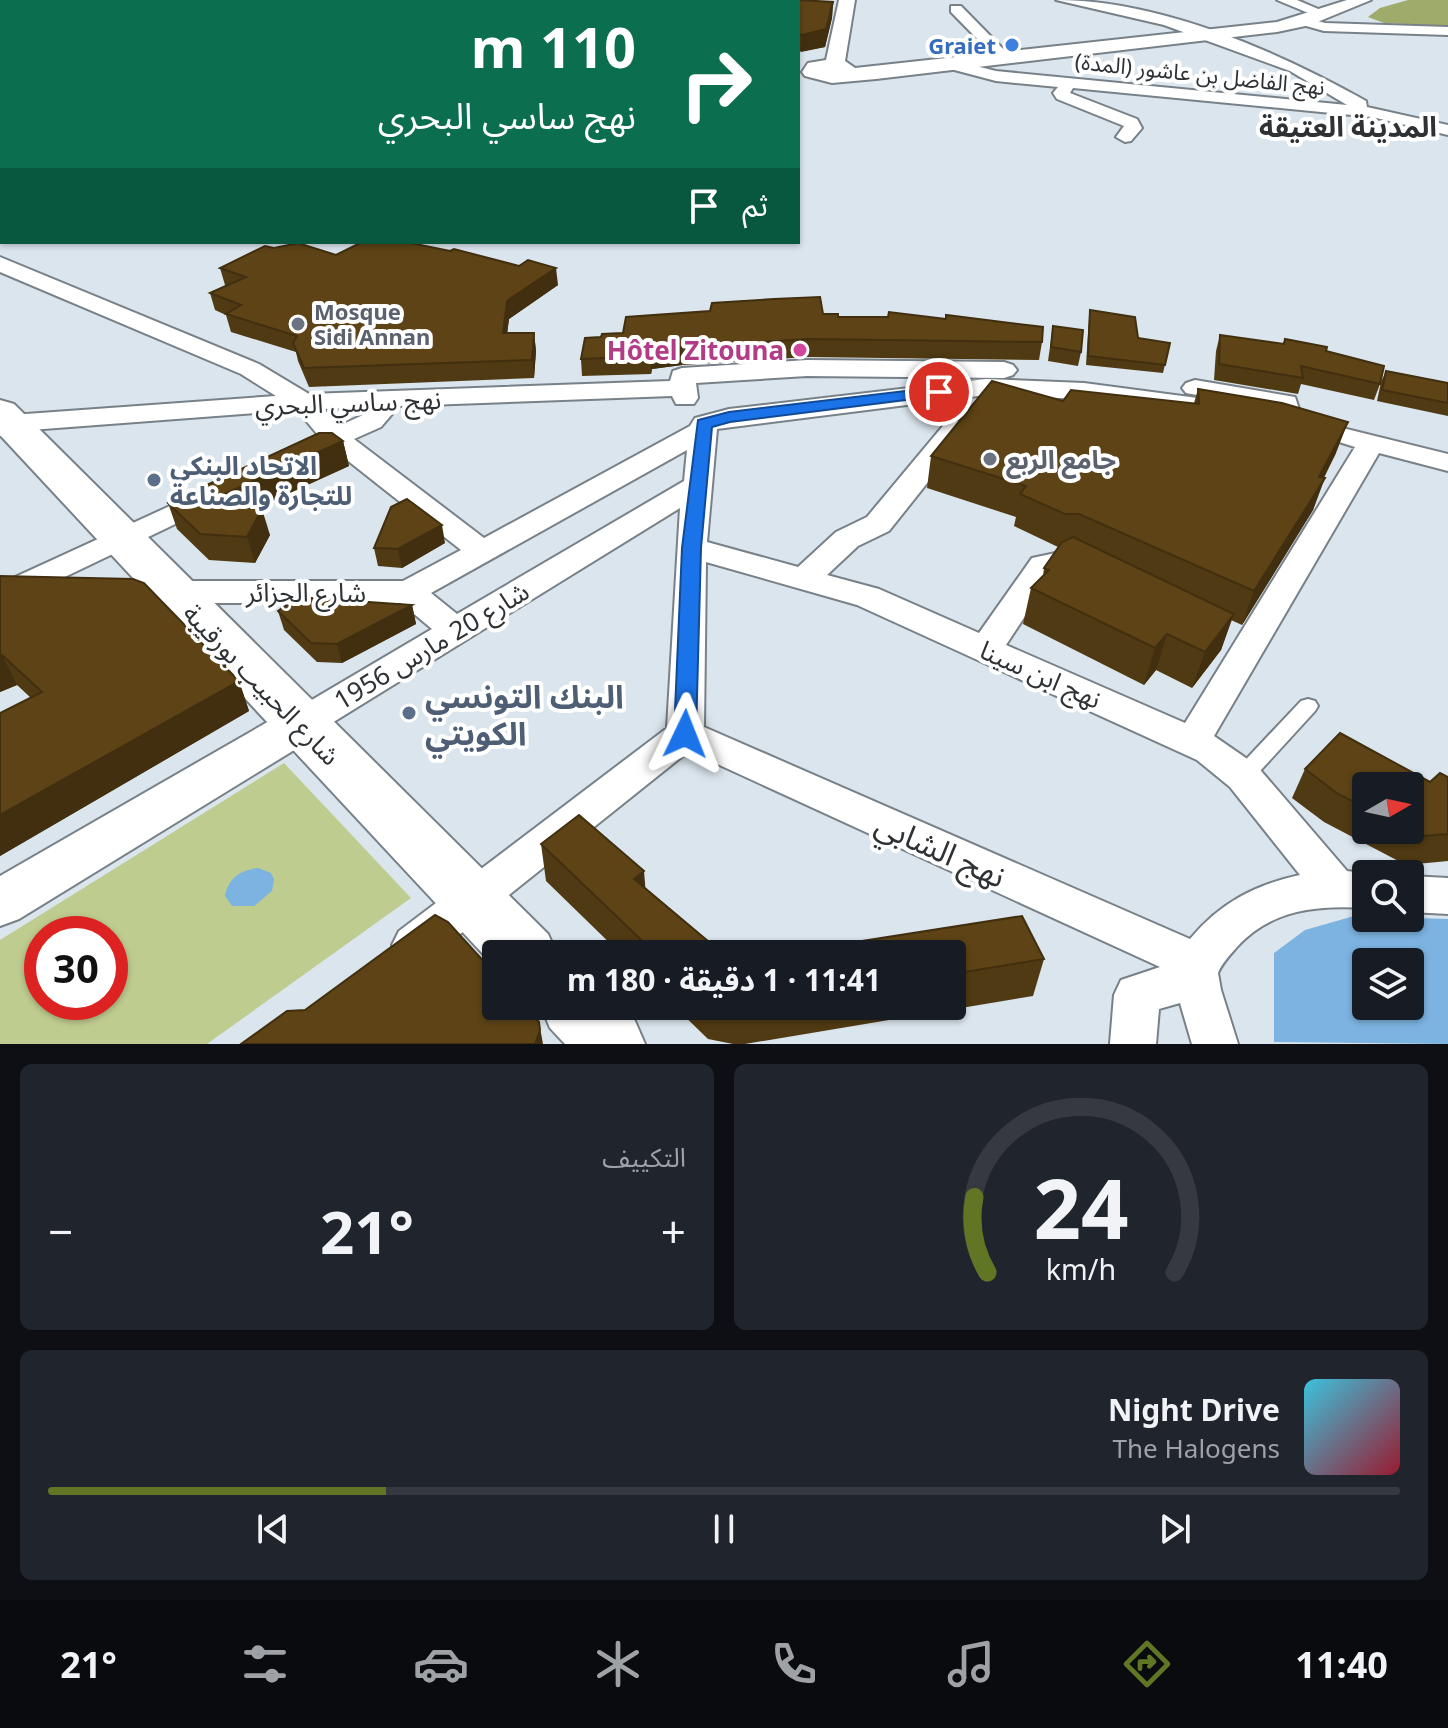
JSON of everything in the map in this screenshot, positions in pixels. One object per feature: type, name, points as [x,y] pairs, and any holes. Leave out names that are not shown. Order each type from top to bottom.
[{"type":"main road","name":"شارع الحبيب بورقيبة","points":[[4,421],[121,538],[131,590],[301,724],[512,940]]},
{"type":"main road","points":[[588,1020],[611,1044]]},
{"type":"street","points":[[847,0],[819,70],[892,71],[1203,35],[1304,21],[1363,0]]},
{"type":"street","points":[[1063,0],[1145,14],[1295,68],[1372,112]]},
{"type":"street","points":[[1284,0],[1323,14]]},
{"type":"street","points":[[956,9],[1005,59]]},
{"type":"street","points":[[1304,21],[1324,27],[1448,31]]},
{"type":"street","name":"نهج الفاضل بن عاشور (المدة)","points":[[948,64],[996,76],[1372,112],[1448,130]]},
{"type":"street","points":[[1070,82],[1061,93],[1063,96],[1131,123],[1133,128],[1125,137]]},
{"type":"street","points":[[6,271],[250,369],[304,402],[335,438],[483,552]]},
{"type":"street","name":"نهج ساسي البحري","points":[[4,421],[683,382],[807,368],[963,378]]},
{"type":"street","points":[[804,579],[847,539],[878,524],[975,405],[963,378]]},
{"type":"street","points":[[455,630],[409,592],[703,427],[729,417],[963,378],[1198,404],[1289,421],[1448,463]]},
{"type":"street","points":[[384,968],[685,734],[691,548],[703,427],[686,403],[683,382]]},
{"type":"street","points":[[292,458],[372,421],[390,400]]},
{"type":"street","points":[[1192,742],[1237,640],[1372,442]]},
{"type":"street","points":[[0,597],[16,582],[235,485]]},
{"type":"street","name":"شارع 20 مارس 1956","points":[[0,903],[697,485]]},
{"type":"street","name":"نهج ابن سينا","points":[[691,548],[868,597],[1210,750],[1243,776],[1351,889]]},
{"type":"street","points":[[985,649],[1043,565],[1050,561],[1070,560],[1111,580]]},
{"type":"street","name":"شارع الجزائر","points":[[16,582],[131,590],[409,592]]},
{"type":"street","name":"نهج الشابي","points":[[685,734],[1196,970]]},
{"type":"street","points":[[1133,1044],[1137,995],[1196,970],[1227,925],[1260,904],[1295,893],[1351,889]]},
{"type":"street","points":[[1424,895],[1448,896]]},
{"type":"street","points":[[1196,970],[1215,1044]]},
{"type":"lane","points":[[1243,776],[1308,706]]},
{"type":"green space","points":[[1408,0],[1448,0],[1448,26],[1384,23],[1368,17],[1380,8]]},
{"type":"green space","points":[[284,763],[411,898],[207,1044],[0,1044],[0,940],[24,925],[24,1020],[128,1020],[128,916],[39,916]]},
{"type":"water","points":[[258,868],[271,873],[274,879],[272,891],[254,906],[232,906],[225,896],[229,884],[241,873]]},
{"type":"water","points":[[1352,917],[1352,932],[1424,932],[1424,918],[1448,919],[1448,1044],[1274,1042],[1274,953],[1305,930]]},
{"type":"building","points":[[800,0],[833,2],[826,29],[802,35]]},
{"type":"building","points":[[301,244],[336,255],[358,244],[416,244],[450,251],[454,249],[519,266],[528,260],[556,268],[507,301],[503,333],[534,333],[532,360],[304,368],[293,343],[297,336],[226,314],[241,305],[210,293],[246,277],[220,268],[265,246],[274,248]]},
{"type":"building","points":[[820,297],[823,314],[888,317],[889,312],[946,319],[946,315],[1043,327],[1042,342],[808,339],[681,347],[651,351],[651,356],[581,359],[585,338],[623,333],[626,317],[710,311],[712,303]]},
{"type":"building","points":[[1090,310],[1135,317],[1138,338],[1170,343],[1165,365],[1088,356]]},
{"type":"building","points":[[1053,326],[1083,330],[1081,352],[1051,347]]},
{"type":"building","points":[[1220,335],[1284,344],[1285,339],[1327,347],[1326,351],[1384,366],[1380,384],[1301,366],[1303,378],[1219,364]]},
{"type":"building","points":[[1386,371],[1448,383],[1448,403],[1382,390]]},
{"type":"building","points":[[992,381],[1063,401],[1071,390],[1199,404],[1198,389],[1282,403],[1348,422],[1319,477],[1325,478],[1254,591],[1079,514],[1065,514],[1020,494],[1026,486],[931,456]]},
{"type":"building","points":[[319,433],[332,433],[343,441],[204,503],[262,509],[247,537],[200,534],[168,503]]},
{"type":"building","points":[[407,499],[442,525],[398,549],[374,548],[391,507]]},
{"type":"building","points":[[1073,537],[1234,614],[1205,652],[1167,634],[1155,648],[1031,588],[1049,570],[1044,568],[1062,542]]},
{"type":"building","points":[[0,576],[133,579],[144,583],[239,681],[0,815],[0,713],[42,692],[0,656]]},
{"type":"building","points":[[296,597],[412,605],[337,644],[311,643],[278,611]]},
{"type":"building","points":[[1340,733],[1412,772],[1352,772],[1352,801],[1305,769]]},
{"type":"building","points":[[1440,773],[1448,777],[1448,834],[1424,836],[1424,779],[1430,782]]},
{"type":"building","points":[[579,815],[644,871],[634,879],[707,940],[641,940],[541,844]]},
{"type":"building","points":[[435,915],[448,922],[482,960],[482,1020],[537,1020],[540,1030],[535,1044],[241,1044],[287,1011],[305,1010]]},
{"type":"building","points":[[1022,916],[1044,959],[966,972],[966,940],[869,940]]},
{"type":"place","name":"Graiet","points":[[1012,45]]},
{"type":"place","name":"Mosque Sidi Annan","points":[[298,324]]},
{"type":"place","name":"Hôtel Zitouna","points":[[800,350]]},
{"type":"place","name":"جامع الربع","points":[[990,459]]},
{"type":"place","name":"الاتحاد البنكي للتجارة والصناعة","points":[[154,480]]},
{"type":"place","name":"البنك التونسي الكويتي","points":[[409,713]]},
{"type":"district","name":"المدينة العتيقة","points":[[1348,126]]},
{"type":"route","points":[[685,734],[691,548],[704,424],[729,417],[939,392]]}]
